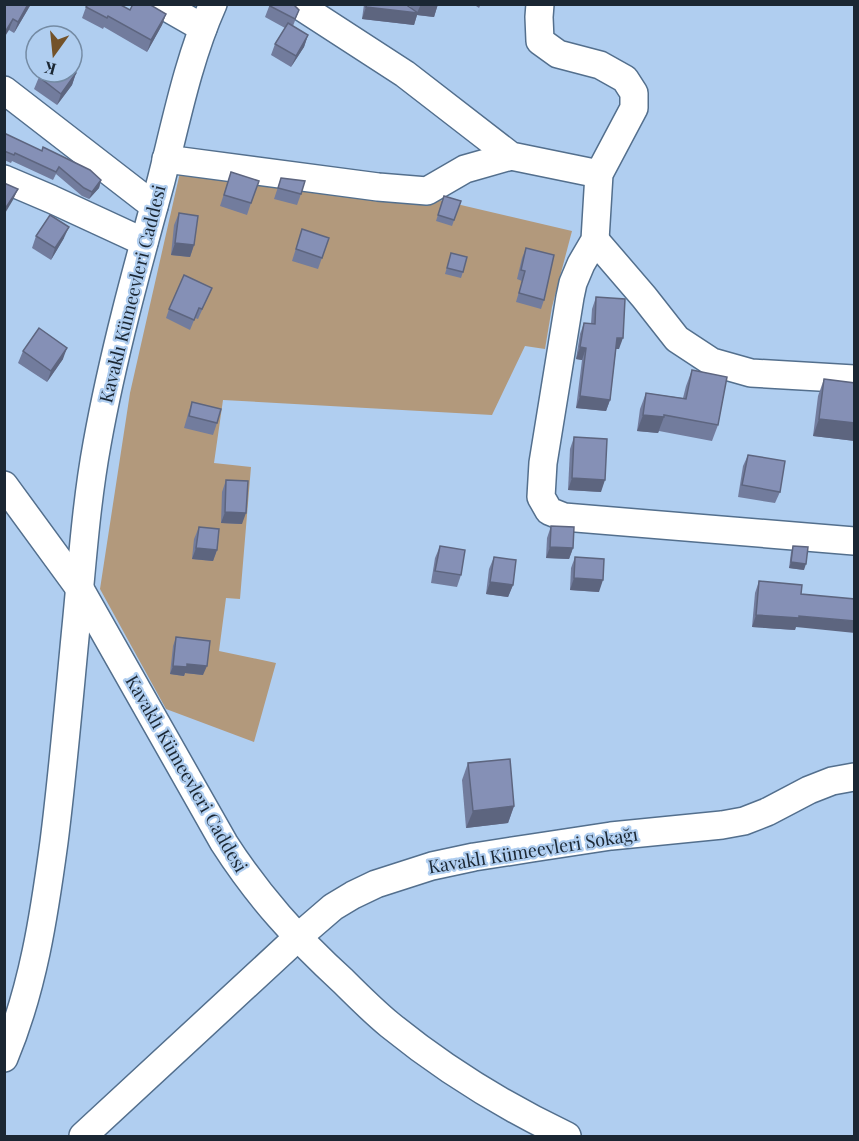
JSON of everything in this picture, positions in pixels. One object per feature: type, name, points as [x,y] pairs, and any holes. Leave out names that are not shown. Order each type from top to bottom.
[{"type":"street","points":[[161,4],[208,16]]},
{"type":"street","points":[[297,4],[405,74],[511,156],[599,174]]},
{"type":"street","points":[[540,4],[540,41],[558,54],[600,65],[625,79],[634,93],[634,108],[599,174],[595,240],[581,264],[570,297],[543,463],[541,497],[549,511],[564,517],[855,541]]},
{"type":"street","name":"Kavaklı Kümeevleri Caddesi","points":[[6,1049],[29,988],[39,944],[49,878],[97,447],[117,348],[144,242],[190,70],[208,16]]},
{"type":"street","points":[[4,90],[154,206]]},
{"type":"street","points":[[166,159],[378,187],[427,190],[465,169],[511,156]]},
{"type":"street","points":[[4,179],[144,242]]},
{"type":"street","points":[[595,240],[677,339],[712,362],[751,373],[855,379]]},
{"type":"street","points":[[4,485],[80,589]]},
{"type":"street","name":"Kavaklı Kümeevleri Caddesi","points":[[80,589],[224,843],[258,892],[297,938],[389,1024],[429,1054],[467,1081],[567,1137]]},
{"type":"street","name":"Kavaklı Kümeevleri Sokağı","points":[[83,1137],[297,938],[333,907],[376,884],[424,868],[474,857],[744,821],[831,781],[855,777]]},
{"type":"shaded area","points":[[181,168],[431,198],[572,231],[552,307],[545,349],[525,346],[492,415],[223,400],[214,463],[251,467],[240,599],[226,598],[219,651],[276,663],[254,742],[166,709],[100,589],[130,393]]},
{"type":"building","points":[[4,4],[28,4],[18,22],[13,19],[4,34]]},
{"type":"building","points":[[88,4],[119,4],[130,10],[133,4],[149,4],[166,14],[151,40],[108,16],[107,18],[86,7]]},
{"type":"building","points":[[270,4],[293,4],[299,10],[295,19]]},
{"type":"building","points":[[367,4],[405,4],[418,13],[366,7]]},
{"type":"building","points":[[288,23],[308,35],[296,56],[275,44]]},
{"type":"building","points":[[48,84],[68,84],[61,94]]},
{"type":"building","points":[[4,133],[42,151],[43,147],[90,170],[101,180],[92,192],[59,167],[56,172],[15,153],[14,155],[4,151]]},
{"type":"building","points":[[231,172],[259,181],[251,203],[224,195]]},
{"type":"building","points":[[281,178],[305,181],[301,194],[278,188]]},
{"type":"building","points":[[4,183],[18,189],[5,209],[4,209]]},
{"type":"building","points":[[444,196],[461,201],[454,220],[438,215]]},
{"type":"building","points":[[179,213],[198,216],[194,245],[175,243]]},
{"type":"building","points":[[50,215],[69,227],[55,248],[36,236]]},
{"type":"building","points":[[302,229],[329,238],[322,258],[296,249]]},
{"type":"building","points":[[526,248],[554,255],[544,300],[519,293],[525,271],[521,270]]},
{"type":"building","points":[[451,253],[467,257],[463,272],[447,268]]},
{"type":"building","points":[[184,275],[212,288],[194,320],[169,309]]},
{"type":"building","points":[[596,297],[625,299],[623,338],[617,338],[610,400],[580,396],[586,348],[580,347],[584,323],[595,324]]},
{"type":"building","points":[[39,328],[67,348],[51,371],[23,351]]},
{"type":"building","points":[[692,370],[727,377],[718,425],[664,415],[664,417],[643,415],[646,393],[686,399]]},
{"type":"building","points":[[824,379],[855,383],[855,423],[819,419]]},
{"type":"building","points":[[192,402],[221,409],[217,423],[189,416]]},
{"type":"building","points":[[574,437],[607,439],[605,480],[572,478]]},
{"type":"building","points":[[748,455],[785,461],[780,492],[742,485]]},
{"type":"building","points":[[226,480],[248,481],[246,513],[225,512]]},
{"type":"building","points":[[551,526],[574,527],[573,548],[550,547]]},
{"type":"building","points":[[199,527],[219,529],[217,550],[196,548]]},
{"type":"building","points":[[440,546],[465,550],[461,575],[435,571]]},
{"type":"building","points":[[793,546],[808,547],[806,564],[791,562]]},
{"type":"building","points":[[494,557],[516,560],[513,585],[490,582]]},
{"type":"building","points":[[575,557],[604,559],[603,580],[574,578]]},
{"type":"building","points":[[759,581],[802,585],[801,594],[855,599],[855,621],[756,615]]},
{"type":"building","points":[[176,637],[210,641],[207,666],[187,664],[187,667],[173,666]]},
{"type":"building","points":[[510,759],[514,806],[473,811],[468,763]]}]
